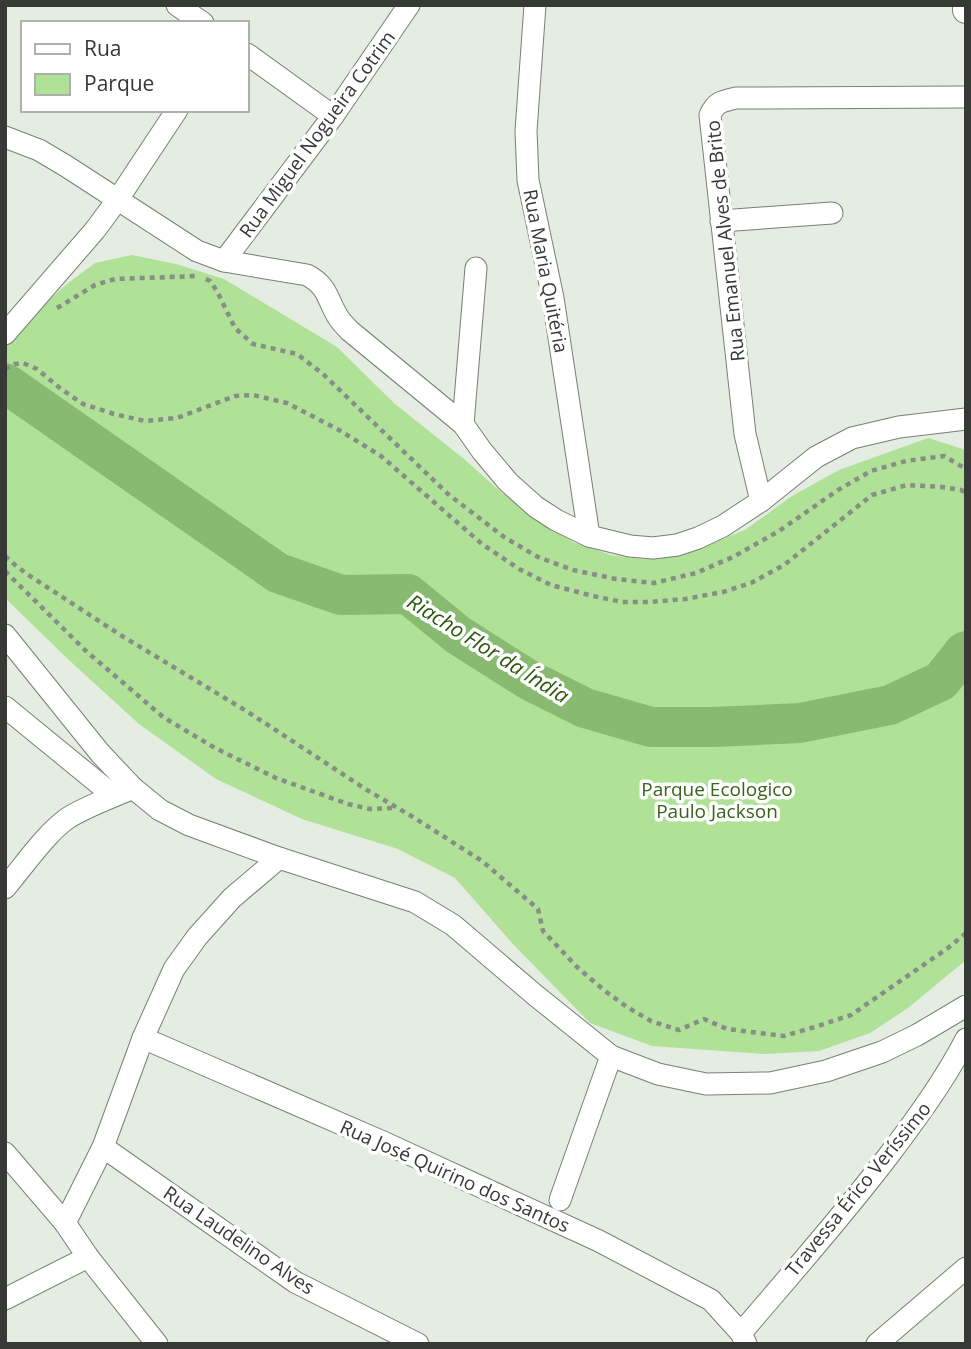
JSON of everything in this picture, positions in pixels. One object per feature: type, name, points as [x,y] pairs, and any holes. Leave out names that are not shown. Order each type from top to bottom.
[{"type":"street","points":[[177,5],[200,21]]},
{"type":"street","name":"Rua Miguel Nogueira Cotrim","points":[[224,261],[333,116],[408,5]]},
{"type":"street","name":"Rua Maria Quitéria","points":[[535,5],[526,131],[528,180],[553,299],[589,536]]},
{"type":"street","points":[[248,55],[333,116]]},
{"type":"street","name":"Rua Emanuel Alves de Brito","points":[[761,501],[746,434],[710,115],[714,106],[736,98],[966,97]]},
{"type":"street","points":[[5,334],[95,230],[176,112]]},
{"type":"street","points":[[5,137],[38,150],[66,166],[197,251],[224,261],[307,275],[317,280],[339,318],[350,331],[463,424],[508,482],[536,507],[589,536],[630,546],[653,548],[677,545],[723,526],[761,501],[816,457],[852,438],[898,427],[966,419]]},
{"type":"street","points":[[721,221],[832,213]]},
{"type":"street","points":[[463,424],[476,268]]},
{"type":"street","points":[[5,635],[100,753],[124,792]]},
{"type":"street","points":[[5,707],[124,792],[189,825],[279,858],[415,902],[453,925],[611,1056],[658,1074],[706,1084],[770,1083],[826,1071],[882,1052],[966,1006]]},
{"type":"street","points":[[5,888],[65,820],[124,792]]},
{"type":"street","points":[[65,1223],[103,1147],[144,1038],[174,969],[197,937],[232,898],[279,858]]},
{"type":"street","name":"Rua José Quirino dos Santos","points":[[144,1038],[383,1142],[599,1241],[711,1300],[743,1338]]},
{"type":"street","name":"Travessa Érico Veríssimo","points":[[743,1338],[864,1188],[925,1107],[966,1039]]},
{"type":"street","points":[[560,1200],[611,1056]]},
{"type":"street","name":"Rua Laudelino Alves","points":[[103,1147],[295,1282],[418,1344]]},
{"type":"street","points":[[5,1153],[65,1223],[88,1257],[157,1344]]},
{"type":"street","points":[[5,1299],[88,1257]]},
{"type":"street","points":[[877,1344],[966,1268]]},
{"type":"path","points":[[5,369],[23,363],[37,369],[83,404],[145,421],[177,418],[235,396],[253,395],[287,403],[339,429],[381,456],[482,544],[519,569],[551,585],[622,602],[685,600],[751,583],[784,565],[872,495],[907,485],[942,487],[966,493]]},
{"type":"path","points":[[5,555],[15,565],[93,618],[248,712],[482,861],[538,909],[543,931],[579,968],[605,991],[651,1021],[680,1030],[704,1019],[727,1029],[784,1036],[851,1014],[966,933]]},
{"type":"path","points":[[5,571],[86,651],[140,699],[163,717],[204,742],[276,778],[348,804],[370,809],[398,808]]},
{"type":"green space","name":"Parque Ecologico Paulo Jackson","points":[[132,255],[176,264],[224,279],[337,347],[395,404],[502,493],[573,542],[611,555],[642,559],[684,554],[745,530],[792,496],[839,470],[928,438],[966,450],[966,960],[908,1008],[870,1033],[819,1051],[765,1054],[652,1046],[590,1023],[511,942],[455,878],[398,849],[302,819],[216,779],[139,724],[5,598],[5,339],[95,263]]},
{"type":"waterway","name":"Riacho Flor da Índia","points":[[5,383],[278,573],[341,595],[408,594],[458,635],[529,680],[585,708],[651,727],[800,723],[890,705],[941,681],[966,651]]}]
